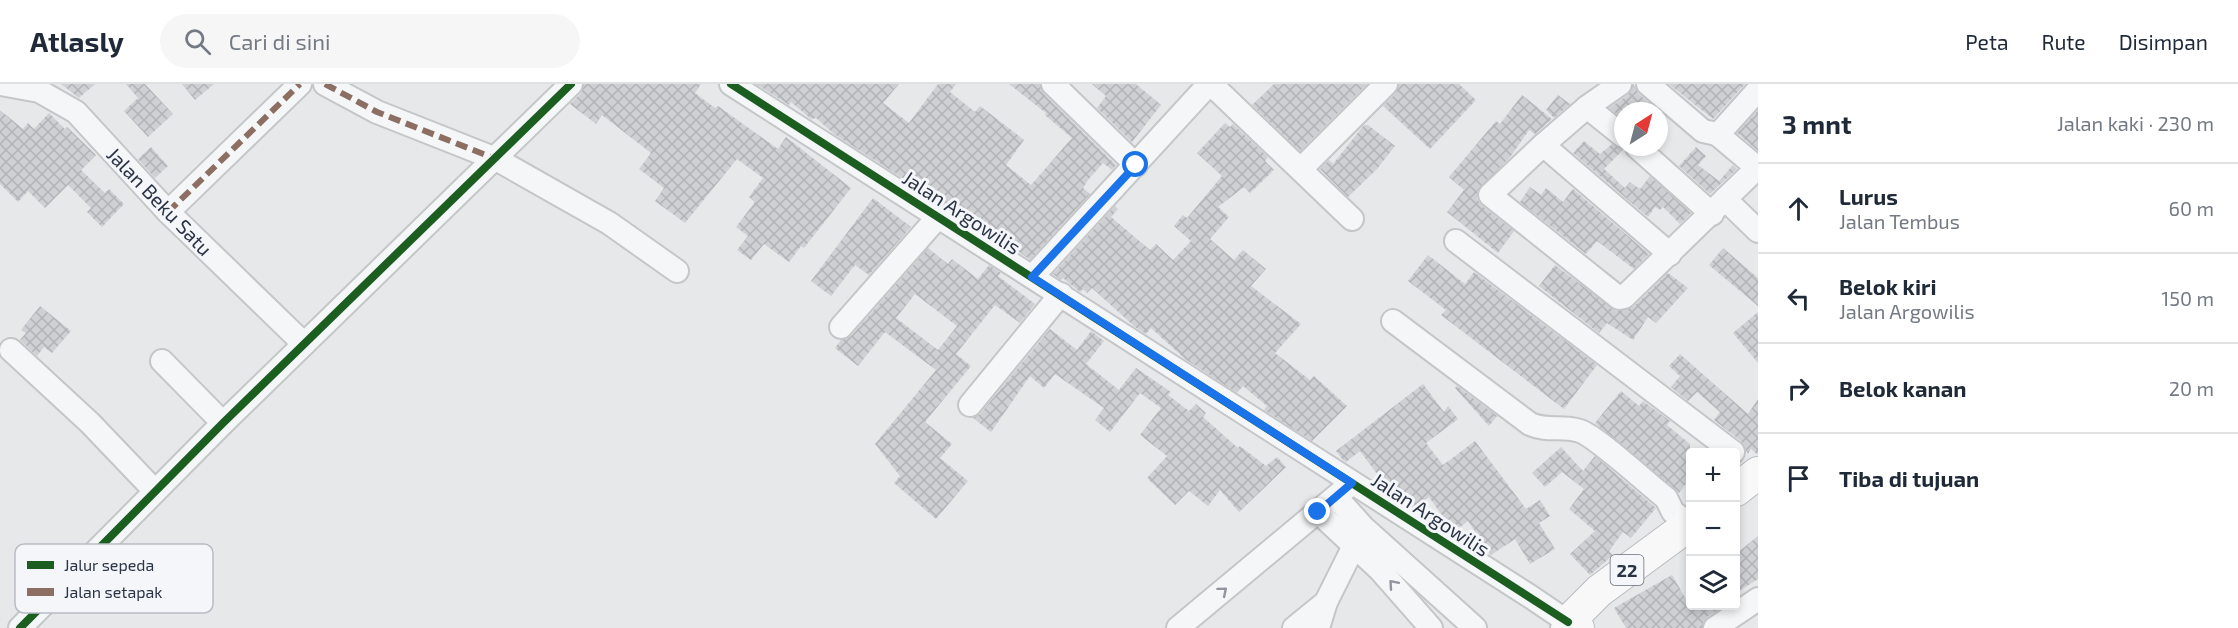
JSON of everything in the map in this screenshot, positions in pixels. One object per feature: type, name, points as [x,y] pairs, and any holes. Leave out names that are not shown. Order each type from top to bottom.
[{"type":"highway","points":[[1740,487],[1758,473]]},
{"type":"highway","name":"22","points":[[1569,626],[1599,591],[1686,527]]},
{"type":"street","name":"Jalan Beku Satu","points":[[1,84],[39,91],[76,112],[168,212],[304,344]]},
{"type":"street","points":[[168,212],[300,84]]},
{"type":"street","points":[[325,84],[377,112],[496,159],[609,224],[677,272]]},
{"type":"street","points":[[103,544],[223,423],[571,84]]},
{"type":"street","name":"Jalan Argowilis","points":[[731,84],[1061,294],[1344,490],[1569,626]]},
{"type":"street","points":[[1053,84],[1136,165]]},
{"type":"street","points":[[1301,169],[1386,84]]},
{"type":"street","points":[[1620,84],[1587,107],[1490,195],[1619,298],[1624,297],[1719,207],[1752,173],[1754,165],[1717,134],[1703,131],[1648,84]]},
{"type":"street","points":[[1032,277],[1136,165],[1204,86],[1301,169],[1353,219]]},
{"type":"street","points":[[1717,134],[1758,90]]},
{"type":"street","points":[[1587,107],[1614,129]]},
{"type":"street","points":[[1543,145],[1670,254]]},
{"type":"street","points":[[1649,156],[1719,207],[1758,231]]},
{"type":"street","points":[[841,327],[938,216]]},
{"type":"street","points":[[1456,241],[1727,448]]},
{"type":"street","points":[[970,405],[1061,294]]},
{"type":"street","points":[[1393,321],[1530,424],[1543,430],[1560,427],[1583,432],[1666,498],[1673,512],[1686,521]]},
{"type":"street","points":[[11,350],[90,423],[155,491]]},
{"type":"street","points":[[162,361],[223,423]]},
{"type":"street","points":[[1740,458],[1758,473]]},
{"type":"street","points":[[1178,628],[1344,490],[1359,536],[1380,570],[1431,628]]},
{"type":"street","points":[[1318,512],[1359,536],[1475,628]]},
{"type":"street","points":[[1318,628],[1326,602],[1359,536]]},
{"type":"street","points":[[1716,628],[1758,599]]},
{"type":"street","points":[[1294,628],[1326,602]]},
{"type":"street","points":[[20,628],[35,613]]},
{"type":"building","points":[[61,84],[95,84],[79,98]]},
{"type":"building","points":[[126,84],[145,84],[173,114],[148,137],[124,111],[138,98]]},
{"type":"building","points":[[182,84],[214,84],[195,100]]},
{"type":"building","points":[[584,84],[701,84],[695,93],[715,108],[718,106],[778,149],[786,137],[851,188],[804,248],[801,246],[789,262],[764,244],[751,260],[737,250],[748,236],[736,227],[755,202],[749,197],[763,178],[737,159],[685,223],[655,201],[664,188],[639,169],[651,153],[602,115],[596,124],[570,104],[581,93]]},
{"type":"building","points":[[756,84],[899,84],[883,103],[909,123],[938,84],[956,84],[950,92],[975,112],[980,106],[1024,140],[1006,165],[1031,185],[1072,138],[1045,115],[1046,113],[1009,84],[1040,84],[1044,94],[1116,165],[1112,170],[1103,163],[1083,188],[1090,194],[1030,260],[979,221],[976,225],[834,134],[816,118],[811,119],[791,102],[789,105]]},
{"type":"building","points":[[1092,84],[1136,84],[1161,105],[1132,142],[1097,108],[1106,96]]},
{"type":"building","points":[[1274,84],[1367,84],[1300,151],[1252,105]]},
{"type":"building","points":[[1399,84],[1459,84],[1476,100],[1430,149],[1383,106],[1396,93]]},
{"type":"building","points":[[1633,84],[1639,94],[1648,102],[1618,102],[1628,95]]},
{"type":"building","points":[[1669,84],[1745,84],[1713,119]]},
{"type":"building","points":[[1522,95],[1552,119],[1535,134],[1529,130],[1511,156],[1477,191],[1477,199],[1481,205],[1514,231],[1498,253],[1447,212],[1464,190],[1449,177],[1496,121],[1500,124]]},
{"type":"building","points":[[1558,95],[1570,104],[1554,118],[1546,110]]},
{"type":"building","points":[[0,110],[23,129],[28,123],[34,129],[49,113],[96,155],[81,170],[105,193],[109,189],[124,204],[102,227],[87,212],[91,208],[68,185],[45,208],[28,191],[18,202],[0,184]]},
{"type":"building","points":[[1758,110],[1758,151],[1737,133]]},
{"type":"building","points":[[1225,123],[1230,127],[1233,124],[1268,157],[1265,161],[1274,170],[1250,193],[1244,187],[1218,207],[1229,217],[1210,239],[1234,260],[1243,250],[1266,269],[1251,286],[1301,324],[1275,353],[1310,380],[1314,376],[1347,406],[1312,441],[1264,410],[1267,406],[1243,386],[1237,393],[1185,359],[1151,328],[1146,334],[1135,327],[1092,288],[1087,293],[1083,289],[1080,292],[1063,278],[1061,280],[1053,274],[1115,206],[1118,209],[1111,217],[1150,250],[1156,244],[1173,260],[1191,241],[1174,226],[1183,215],[1187,218],[1222,176],[1197,153]]},
{"type":"building","points":[[1364,125],[1368,125],[1395,146],[1377,169],[1348,197],[1320,169],[1329,160],[1333,164]]},
{"type":"building","points":[[1584,141],[1600,154],[1614,145],[1614,156],[1617,156],[1604,169],[1625,188],[1630,182],[1640,189],[1650,176],[1691,213],[1680,224],[1663,207],[1660,210],[1655,207],[1648,217],[1573,153]]},
{"type":"building","points":[[151,147],[168,166],[155,178],[138,159]]},
{"type":"building","points":[[1696,147],[1706,156],[1698,165],[1719,181],[1733,165],[1737,169],[1710,194],[1679,166]]},
{"type":"building","points":[[1530,187],[1541,195],[1546,188],[1563,202],[1573,189],[1649,254],[1634,269],[1597,241],[1586,254],[1520,202]]},
{"type":"building","points":[[873,198],[911,227],[869,275],[855,265],[831,296],[811,281]]},
{"type":"building","points":[[928,248],[948,264],[952,259],[978,279],[989,265],[1001,273],[998,276],[1035,304],[1020,323],[995,305],[956,354],[971,366],[925,422],[952,444],[940,458],[968,481],[936,519],[894,483],[900,476],[875,444],[936,370],[885,332],[858,366],[835,348],[841,340],[851,336]],"holes":[[[915,294],[957,326],[938,350],[896,318]]]},
{"type":"building","points":[[1723,248],[1758,278],[1758,306],[1709,265]]},
{"type":"building","points":[[1428,255],[1465,284],[1474,272],[1597,365],[1564,409],[1441,315],[1446,310],[1408,281]]},
{"type":"building","points":[[1555,265],[1616,311],[1633,307],[1668,273],[1688,288],[1656,323],[1648,317],[1633,340],[1607,323],[1599,333],[1539,286]]},
{"type":"building","points":[[40,306],[71,331],[52,353],[44,347],[37,356],[20,340],[26,333],[21,330]]},
{"type":"building","points":[[1758,312],[1758,363],[1733,333]]},
{"type":"building","points":[[1050,329],[1077,350],[1091,331],[1104,341],[1086,364],[1119,390],[1136,368],[1171,392],[1168,395],[1189,411],[1196,404],[1206,413],[1203,417],[1238,448],[1240,446],[1266,466],[1277,457],[1286,467],[1239,512],[1220,490],[1208,506],[1189,491],[1175,505],[1147,478],[1167,456],[1140,435],[1161,408],[1140,393],[1110,432],[1095,420],[1104,408],[1055,374],[1044,388],[1030,376],[991,432],[973,418],[980,414]]},
{"type":"building","points":[[1680,354],[1748,414],[1758,399],[1758,455],[1751,449],[1748,454],[1741,441],[1714,420],[1720,412],[1697,392],[1688,401],[1671,387],[1680,376],[1669,366]]},
{"type":"building","points":[[1423,384],[1444,412],[1448,406],[1458,419],[1426,443],[1443,465],[1475,441],[1526,509],[1540,500],[1550,516],[1539,523],[1555,549],[1530,564],[1515,539],[1491,555],[1468,521],[1454,532],[1429,497],[1416,507],[1375,481],[1380,478],[1360,451],[1346,462],[1343,460],[1336,451]]},
{"type":"building","points":[[1457,386],[1497,416],[1489,426],[1455,388]]},
{"type":"building","points":[[1621,391],[1639,406],[1643,401],[1670,421],[1667,425],[1690,444],[1690,448],[1686,448],[1686,483],[1679,493],[1595,423]]},
{"type":"building","points":[[1561,447],[1583,471],[1595,456],[1656,508],[1631,538],[1623,532],[1609,551],[1613,555],[1590,575],[1570,554],[1595,531],[1569,509],[1584,489],[1562,472],[1545,487],[1532,473]]},
{"type":"building","points":[[1758,536],[1758,579],[1740,590],[1740,556],[1740,551]]},
{"type":"building","points":[[1672,575],[1686,599],[1686,610],[1718,610],[1707,617],[1702,628],[1626,628],[1614,608]]},
{"type":"marked path","points":[[168,212],[300,84]]},
{"type":"marked path","points":[[325,84],[377,112],[496,159]]},
{"type":"cycle path","points":[[103,544],[223,423],[571,84]]},
{"type":"cycle path","points":[[731,84],[1568,622]]},
{"type":"cycle path","points":[[20,628],[35,613]]},
{"type":"route","points":[[1136,165],[1032,277],[1352,483],[1318,512]]}]
